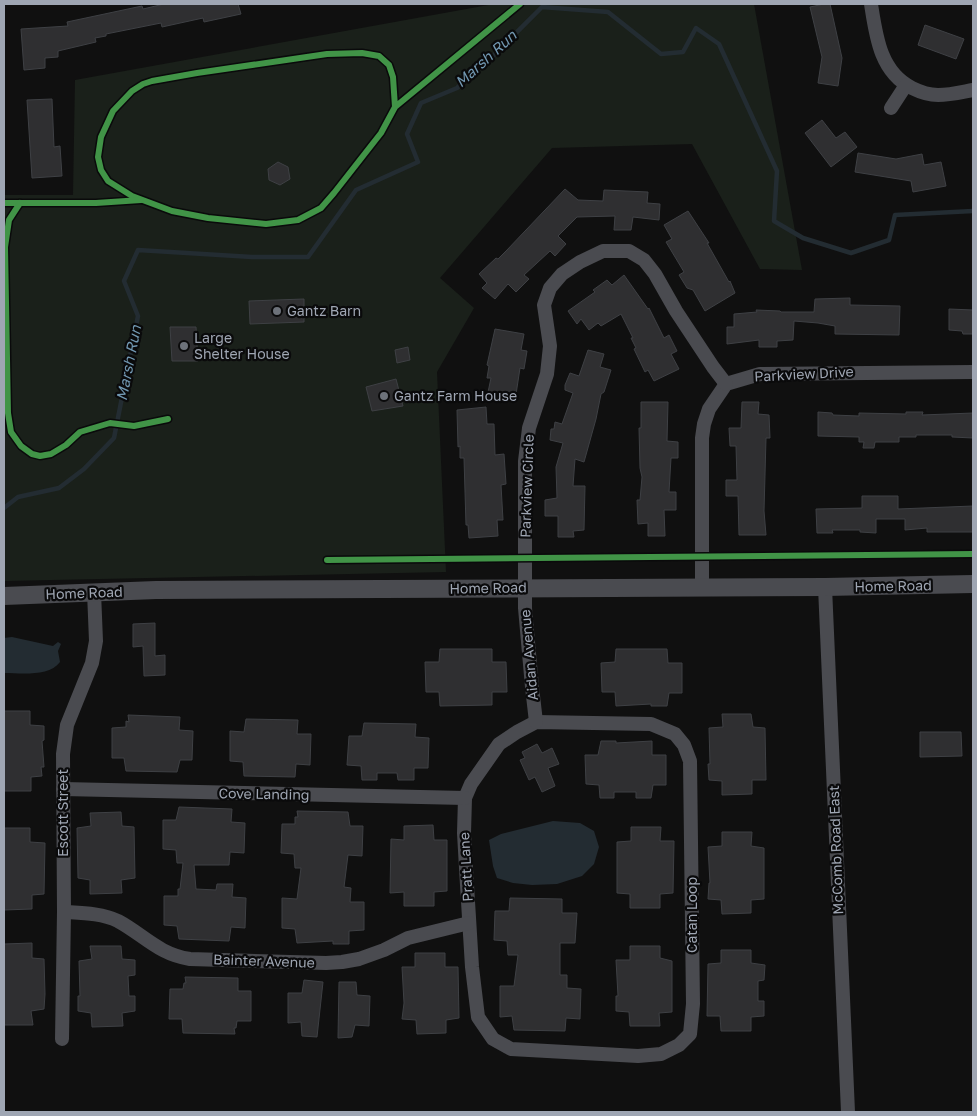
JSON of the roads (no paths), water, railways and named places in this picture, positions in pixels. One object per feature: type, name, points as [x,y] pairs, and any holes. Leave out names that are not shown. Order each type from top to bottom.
[{"type":"street","points":[[871,4],[882,55],[896,78],[922,92],[936,95],[973,90]]},
{"type":"street","points":[[891,108],[906,85]]},
{"type":"street","name":"Parkview Circle","points":[[524,587],[525,460],[529,428],[547,374],[550,346],[544,306],[550,288],[562,274],[580,262],[603,251],[630,251],[644,260],[655,274],[712,367],[726,384]]},
{"type":"street","name":"Parkview Drive","points":[[726,384],[760,374],[973,372]]},
{"type":"street","points":[[702,587],[702,438],[709,409],[726,384]]},
{"type":"street","name":"Home Road","points":[[4,596],[156,590],[825,587],[973,584]]},
{"type":"street","name":"Aidan Avenue","points":[[524,587],[536,722]]},
{"type":"street","name":"McComb Road East","points":[[825,587],[848,1112]]},
{"type":"street","name":"Escott Street","points":[[62,1039],[64,912],[63,754],[67,725],[82,689],[96,641],[94,592]]},
{"type":"street","name":"Pratt Lane","points":[[493,1039],[478,1017],[469,923],[464,833],[465,798],[475,778],[499,744],[536,722]]},
{"type":"street","name":"Catan Loop","points":[[493,1039],[512,1049],[638,1056],[661,1054],[679,1045],[690,1034],[693,1004],[692,841],[690,761],[684,745],[675,734],[651,724],[536,722]]},
{"type":"street","name":"Cove Landing","points":[[63,789],[465,798]]},
{"type":"street","name":"Bainter Avenue","points":[[64,912],[102,916],[117,921],[166,953],[178,957],[317,963],[334,963],[359,959],[384,950],[408,938],[469,923]]},
{"type":"waterway","name":"Marsh Run","points":[[4,508],[18,497],[59,488],[84,469],[114,438],[138,316],[124,281],[138,250],[252,257],[308,257],[356,190],[418,162],[407,134],[421,103],[457,88],[493,56],[542,7],[608,12],[661,54],[683,52],[696,28],[719,44],[777,171],[774,221],[803,238],[851,253],[889,240],[895,215],[973,211]]},
{"type":"place","name":"Gantz Barn","points":[[277,311]]},
{"type":"place","name":"Large Shelter House","points":[[184,346]]},
{"type":"place","name":"Gantz Farm House","points":[[384,396]]}]
